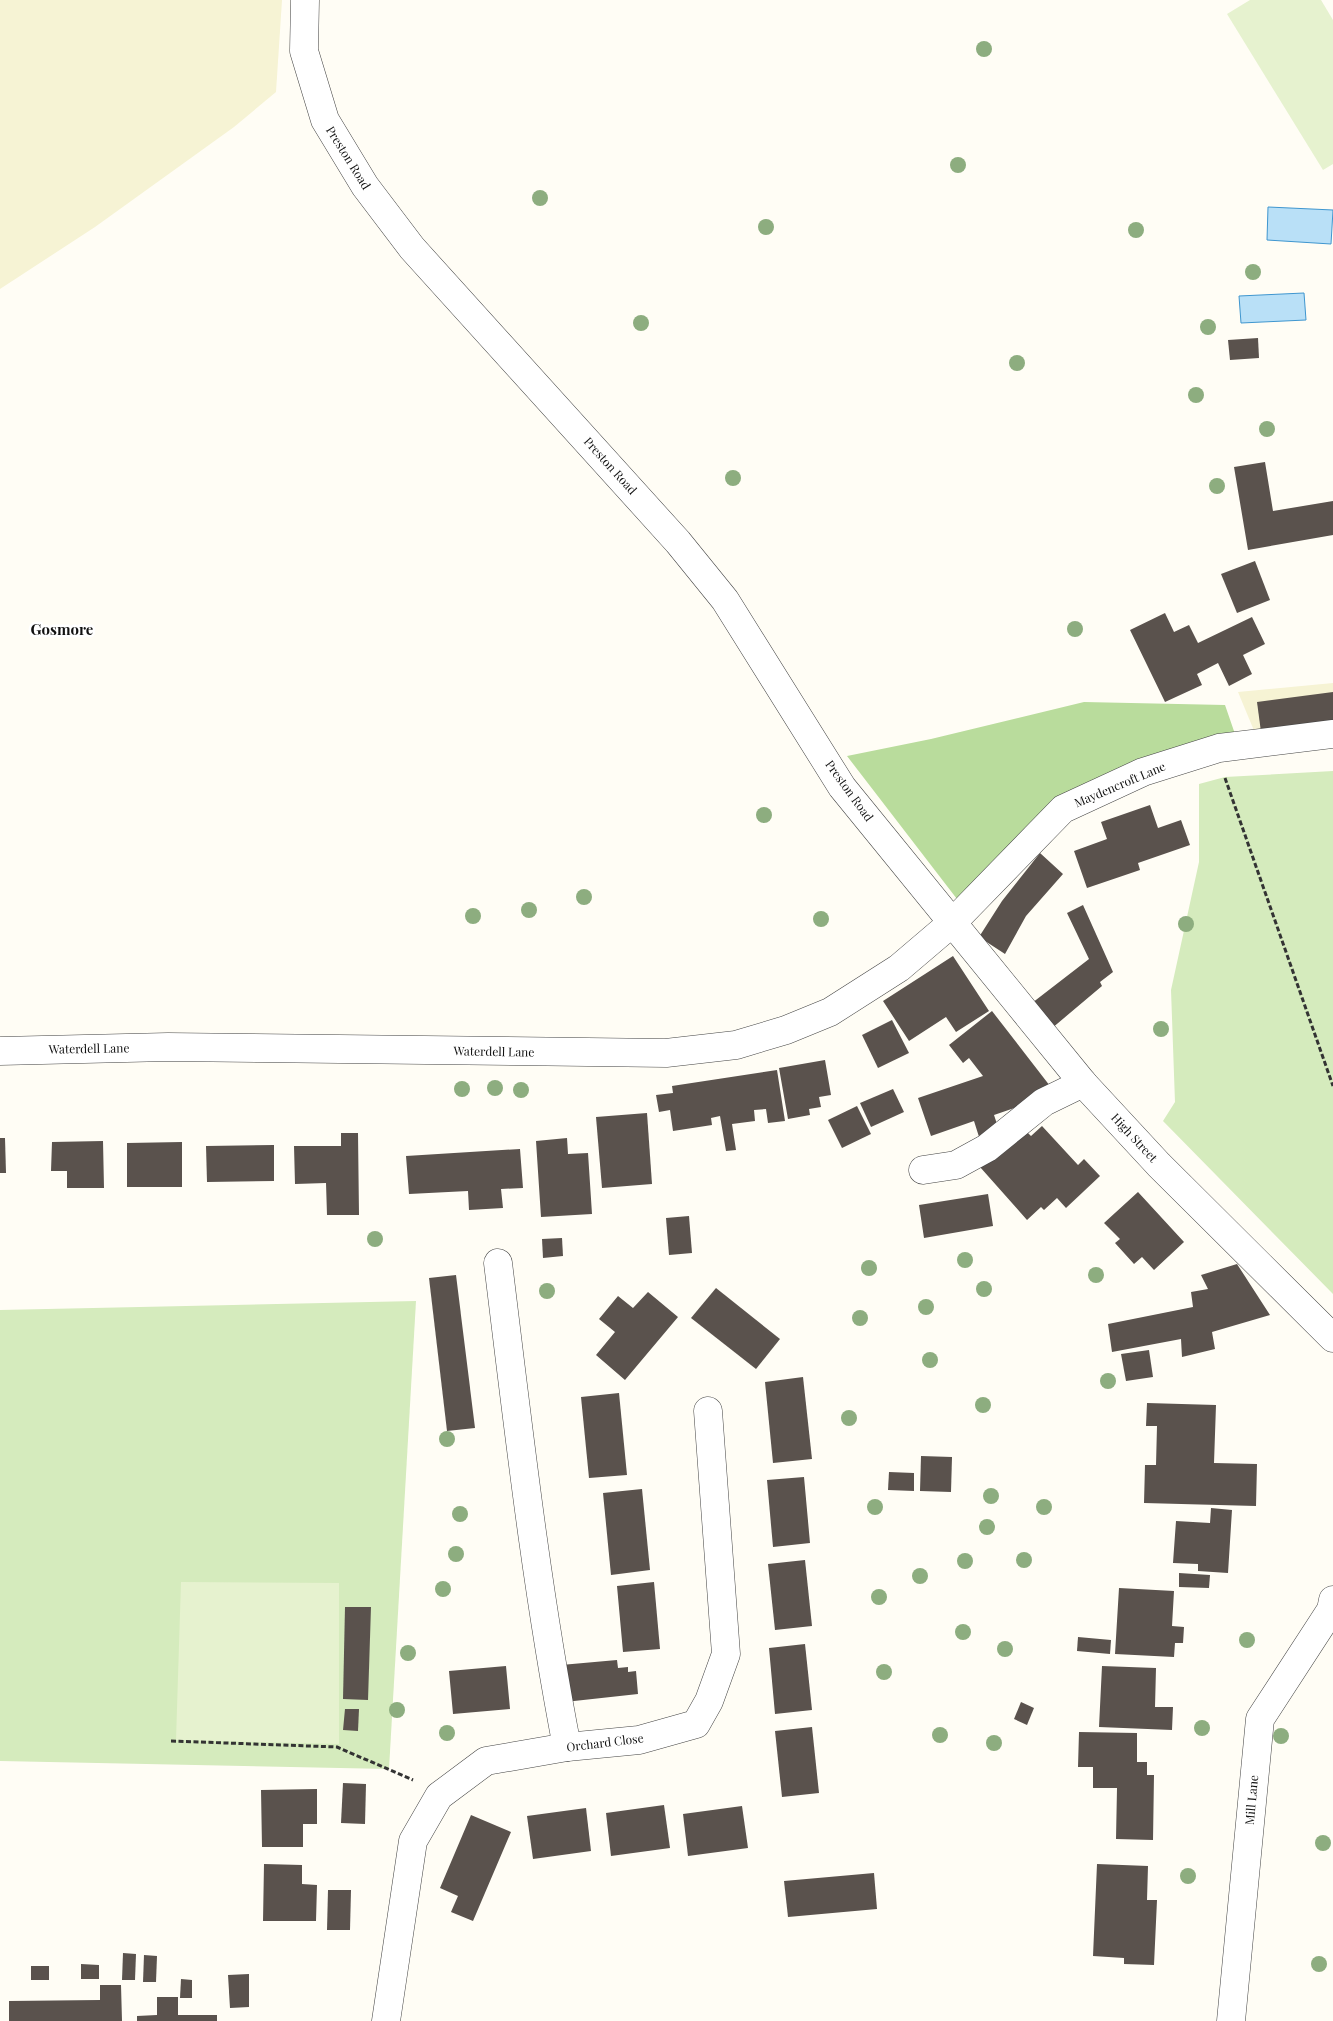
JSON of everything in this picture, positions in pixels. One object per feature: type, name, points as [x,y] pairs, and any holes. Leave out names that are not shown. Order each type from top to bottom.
[{"type":"street","name":"Preston Road","points":[[305,0],[304,51],[325,120],[365,186],[412,248],[671,534],[725,600],[842,786],[953,922]]},
{"type":"street","name":"Maydencroft Lane","points":[[953,922],[1063,809],[1143,772],[1219,748],[1333,734]]},
{"type":"street","name":"Waterdell Lane","points":[[0,1051],[168,1047],[666,1053],[736,1045],[786,1030],[830,1012],[899,968],[953,922]]},
{"type":"street","name":"High Street","points":[[953,922],[1083,1083],[1160,1165],[1333,1338]]},
{"type":"street","points":[[923,1170],[956,1165],[987,1148],[1044,1102],[1083,1083]]},
{"type":"street","points":[[498,1263],[535,1557],[550,1661],[567,1747]]},
{"type":"street","name":"Orchard Close","points":[[386,2021],[413,1841],[439,1796],[486,1762],[567,1747],[639,1740],[696,1724],[709,1701],[726,1654],[708,1411]]},
{"type":"street","name":"Mill Lane","points":[[1232,2021],[1260,1719],[1331,1610],[1333,1600]]},
{"type":"path","points":[[1219,748],[1225,777],[1333,1086]]},
{"type":"path","points":[[171,1741],[337,1747],[409,1777],[439,1796]]},
{"type":"shaded area","points":[[0,0],[282,0],[276,92],[234,127],[95,227],[0,289]]},
{"type":"shaded area","points":[[1333,683],[1333,730],[1255,733],[1238,692]]},
{"type":"green space","points":[[1250,0],[1321,0],[1333,20],[1333,164],[1323,170],[1227,14]]},
{"type":"green space","points":[[1084,702],[1225,705],[1235,734],[1101,776],[1050,812],[957,899],[847,756],[931,739]]},
{"type":"green space","points":[[1333,771],[1333,1294],[1163,1121],[1175,1102],[1171,990],[1199,862],[1199,784],[1225,777]]},
{"type":"green space","points":[[416,1301],[389,1769],[0,1761],[0,1310]]},
{"type":"green space","points":[[181,1582],[339,1583],[339,1744],[176,1740]]},
{"type":"water","points":[[1268,207],[1333,210],[1331,244],[1267,240]]},
{"type":"water","points":[[1304,293],[1306,320],[1241,323],[1239,296]]},
{"type":"building","points":[[1258,338],[1259,358],[1230,360],[1228,340]]},
{"type":"building","points":[[1265,462],[1273,511],[1333,501],[1333,535],[1248,550],[1234,467]]},
{"type":"building","points":[[1255,561],[1270,600],[1237,613],[1221,574]]},
{"type":"building","points":[[1165,613],[1174,632],[1189,625],[1198,643],[1252,617],[1265,644],[1243,655],[1252,674],[1229,686],[1218,663],[1197,674],[1202,685],[1165,702],[1130,630]]},
{"type":"building","points":[[1333,692],[1333,723],[1261,732],[1257,702]]},
{"type":"building","points":[[1150,805],[1158,828],[1181,820],[1190,845],[1138,863],[1140,870],[1087,888],[1074,851],[1107,839],[1101,822]]},
{"type":"building","points":[[1040,853],[1063,874],[1026,916],[1005,954],[979,937],[1002,901]]},
{"type":"building","points":[[1083,905],[1113,972],[1100,982],[1102,986],[1051,1029],[1032,1003],[1089,959],[1067,913]]},
{"type":"building","points":[[953,956],[989,1011],[956,1032],[946,1017],[909,1041],[883,1001]]},
{"type":"building","points":[[992,1011],[1050,1086],[1026,1104],[994,1115],[1000,1133],[980,1140],[974,1121],[931,1136],[918,1098],[983,1076],[969,1058],[963,1063],[949,1045]]},
{"type":"building","points":[[892,1020],[909,1053],[878,1068],[862,1035]]},
{"type":"building","points":[[825,1060],[831,1095],[819,1097],[821,1107],[809,1109],[810,1115],[788,1119],[779,1068]]},
{"type":"building","points":[[777,1070],[785,1121],[768,1123],[766,1109],[754,1110],[755,1121],[732,1124],[736,1150],[726,1151],[720,1116],[711,1118],[712,1125],[673,1131],[670,1110],[659,1112],[656,1095],[673,1093],[672,1086]]},
{"type":"building","points":[[893,1089],[904,1112],[871,1127],[860,1103]]},
{"type":"building","points":[[857,1106],[871,1134],[842,1148],[828,1120]]},
{"type":"building","points":[[647,1113],[652,1184],[602,1188],[596,1117]]},
{"type":"building","points":[[1042,1126],[1078,1165],[1084,1159],[1100,1176],[1066,1208],[1057,1198],[1044,1210],[1041,1207],[1027,1220],[980,1167],[1026,1131],[1031,1136]]},
{"type":"building","points":[[341,1133],[358,1133],[359,1215],[327,1215],[326,1183],[295,1184],[294,1146],[341,1146]]},
{"type":"building","points":[[0,1138],[5,1138],[6,1173],[0,1173]]},
{"type":"building","points":[[567,1138],[568,1154],[588,1153],[592,1214],[541,1217],[536,1141]]},
{"type":"building","points":[[103,1141],[104,1188],[67,1188],[67,1171],[51,1171],[52,1142]]},
{"type":"building","points":[[182,1142],[182,1187],[127,1187],[127,1143]]},
{"type":"building","points":[[274,1145],[274,1181],[207,1182],[206,1146]]},
{"type":"building","points":[[520,1149],[523,1188],[501,1189],[503,1208],[469,1210],[468,1191],[409,1194],[406,1156]]},
{"type":"building","points":[[1138,1192],[1184,1242],[1154,1270],[1142,1257],[1134,1264],[1115,1243],[1120,1239],[1104,1223]]},
{"type":"building","points":[[988,1194],[993,1226],[924,1238],[919,1205]]},
{"type":"building","points":[[689,1216],[692,1253],[669,1255],[666,1218]]},
{"type":"building","points":[[562,1238],[563,1256],[543,1258],[542,1239]]},
{"type":"building","points":[[1237,1264],[1270,1315],[1212,1332],[1215,1349],[1182,1357],[1181,1339],[1112,1352],[1108,1324],[1193,1307],[1191,1292],[1208,1289],[1201,1275]]},
{"type":"building","points":[[456,1275],[475,1428],[447,1431],[429,1278]]},
{"type":"building","points":[[716,1288],[780,1339],[756,1369],[691,1318]]},
{"type":"building","points":[[648,1292],[678,1317],[625,1380],[596,1355],[615,1332],[599,1319],[618,1296],[633,1308]]},
{"type":"building","points":[[1149,1350],[1153,1377],[1126,1381],[1121,1354]]},
{"type":"building","points":[[803,1377],[812,1459],[773,1463],[765,1382]]},
{"type":"building","points":[[619,1393],[627,1475],[589,1478],[581,1397]]},
{"type":"building","points":[[1147,1403],[1216,1405],[1214,1463],[1257,1464],[1256,1506],[1144,1503],[1145,1465],[1156,1465],[1157,1426],[1146,1426]]},
{"type":"building","points":[[921,1456],[952,1457],[951,1492],[920,1491]]},
{"type":"building","points":[[889,1472],[914,1473],[914,1491],[888,1490]]},
{"type":"building","points":[[804,1477],[810,1543],[773,1547],[767,1480]]},
{"type":"building","points":[[642,1489],[650,1570],[611,1575],[603,1493]]},
{"type":"building","points":[[1211,1508],[1232,1510],[1228,1573],[1198,1571],[1198,1564],[1173,1563],[1176,1521],[1210,1523]]},
{"type":"building","points":[[805,1560],[812,1626],[775,1630],[768,1564]]},
{"type":"building","points":[[1179,1573],[1210,1575],[1209,1588],[1179,1587]]},
{"type":"building","points":[[654,1582],[660,1649],[623,1652],[617,1586]]},
{"type":"building","points":[[1119,1588],[1174,1591],[1172,1626],[1184,1627],[1183,1643],[1175,1643],[1174,1657],[1115,1654]]},
{"type":"building","points":[[345,1607],[371,1607],[368,1700],[343,1699]]},
{"type":"building","points":[[1078,1637],[1111,1640],[1110,1654],[1077,1651]]},
{"type":"building","points":[[805,1644],[812,1710],[775,1714],[769,1648]]},
{"type":"building","points":[[617,1660],[618,1668],[628,1667],[628,1672],[636,1671],[638,1694],[565,1702],[561,1665]]},
{"type":"building","points":[[506,1666],[510,1709],[453,1714],[449,1671]]},
{"type":"building","points":[[1102,1666],[1156,1668],[1155,1707],[1173,1707],[1172,1730],[1099,1727]]},
{"type":"building","points":[[1021,1702],[1034,1708],[1027,1725],[1014,1719]]},
{"type":"building","points":[[345,1709],[359,1709],[358,1731],[343,1730]]},
{"type":"building","points":[[812,1727],[819,1793],[782,1797],[775,1731]]},
{"type":"building","points":[[1079,1732],[1137,1733],[1137,1762],[1147,1762],[1147,1775],[1154,1775],[1153,1840],[1116,1839],[1117,1788],[1093,1788],[1093,1767],[1078,1767]]},
{"type":"building","points":[[343,1783],[366,1784],[365,1824],[341,1823]]},
{"type":"building","points":[[317,1789],[317,1824],[303,1824],[303,1847],[262,1847],[261,1790]]},
{"type":"building","points":[[664,1805],[670,1848],[611,1856],[606,1813]]},
{"type":"building","points":[[742,1806],[748,1848],[688,1856],[683,1814]]},
{"type":"building","points":[[586,1808],[591,1851],[533,1859],[527,1816]]},
{"type":"building","points":[[471,1815],[511,1832],[473,1921],[451,1912],[458,1896],[440,1888]]},
{"type":"building","points":[[264,1864],[302,1865],[302,1884],[317,1885],[316,1921],[263,1921]]},
{"type":"building","points":[[1097,1864],[1148,1866],[1147,1900],[1157,1900],[1154,1965],[1124,1964],[1124,1958],[1093,1956]]},
{"type":"building","points":[[874,1873],[877,1909],[788,1917],[784,1881]]},
{"type":"building","points":[[328,1890],[351,1890],[350,1930],[327,1930]]},
{"type":"building","points":[[123,1953],[136,1954],[135,1980],[122,1980]]},
{"type":"building","points":[[144,1955],[157,1956],[156,1982],[143,1982]]},
{"type":"building","points":[[81,1964],[99,1965],[99,1979],[81,1979]]},
{"type":"building","points":[[31,1966],[49,1966],[49,1980],[31,1980]]},
{"type":"building","points":[[249,1974],[249,2007],[230,2008],[228,1975]]},
{"type":"building","points":[[181,1979],[192,1980],[192,1998],[180,1998]]},
{"type":"building","points":[[100,1985],[121,1985],[122,2021],[9,2021],[9,2001],[100,2000]]},
{"type":"building","points":[[157,1997],[178,1997],[178,2015],[217,2015],[217,2021],[137,2021],[137,2016],[157,2015]]},
{"type":"district","name":"Gosmore","points":[[62,630]]}]
